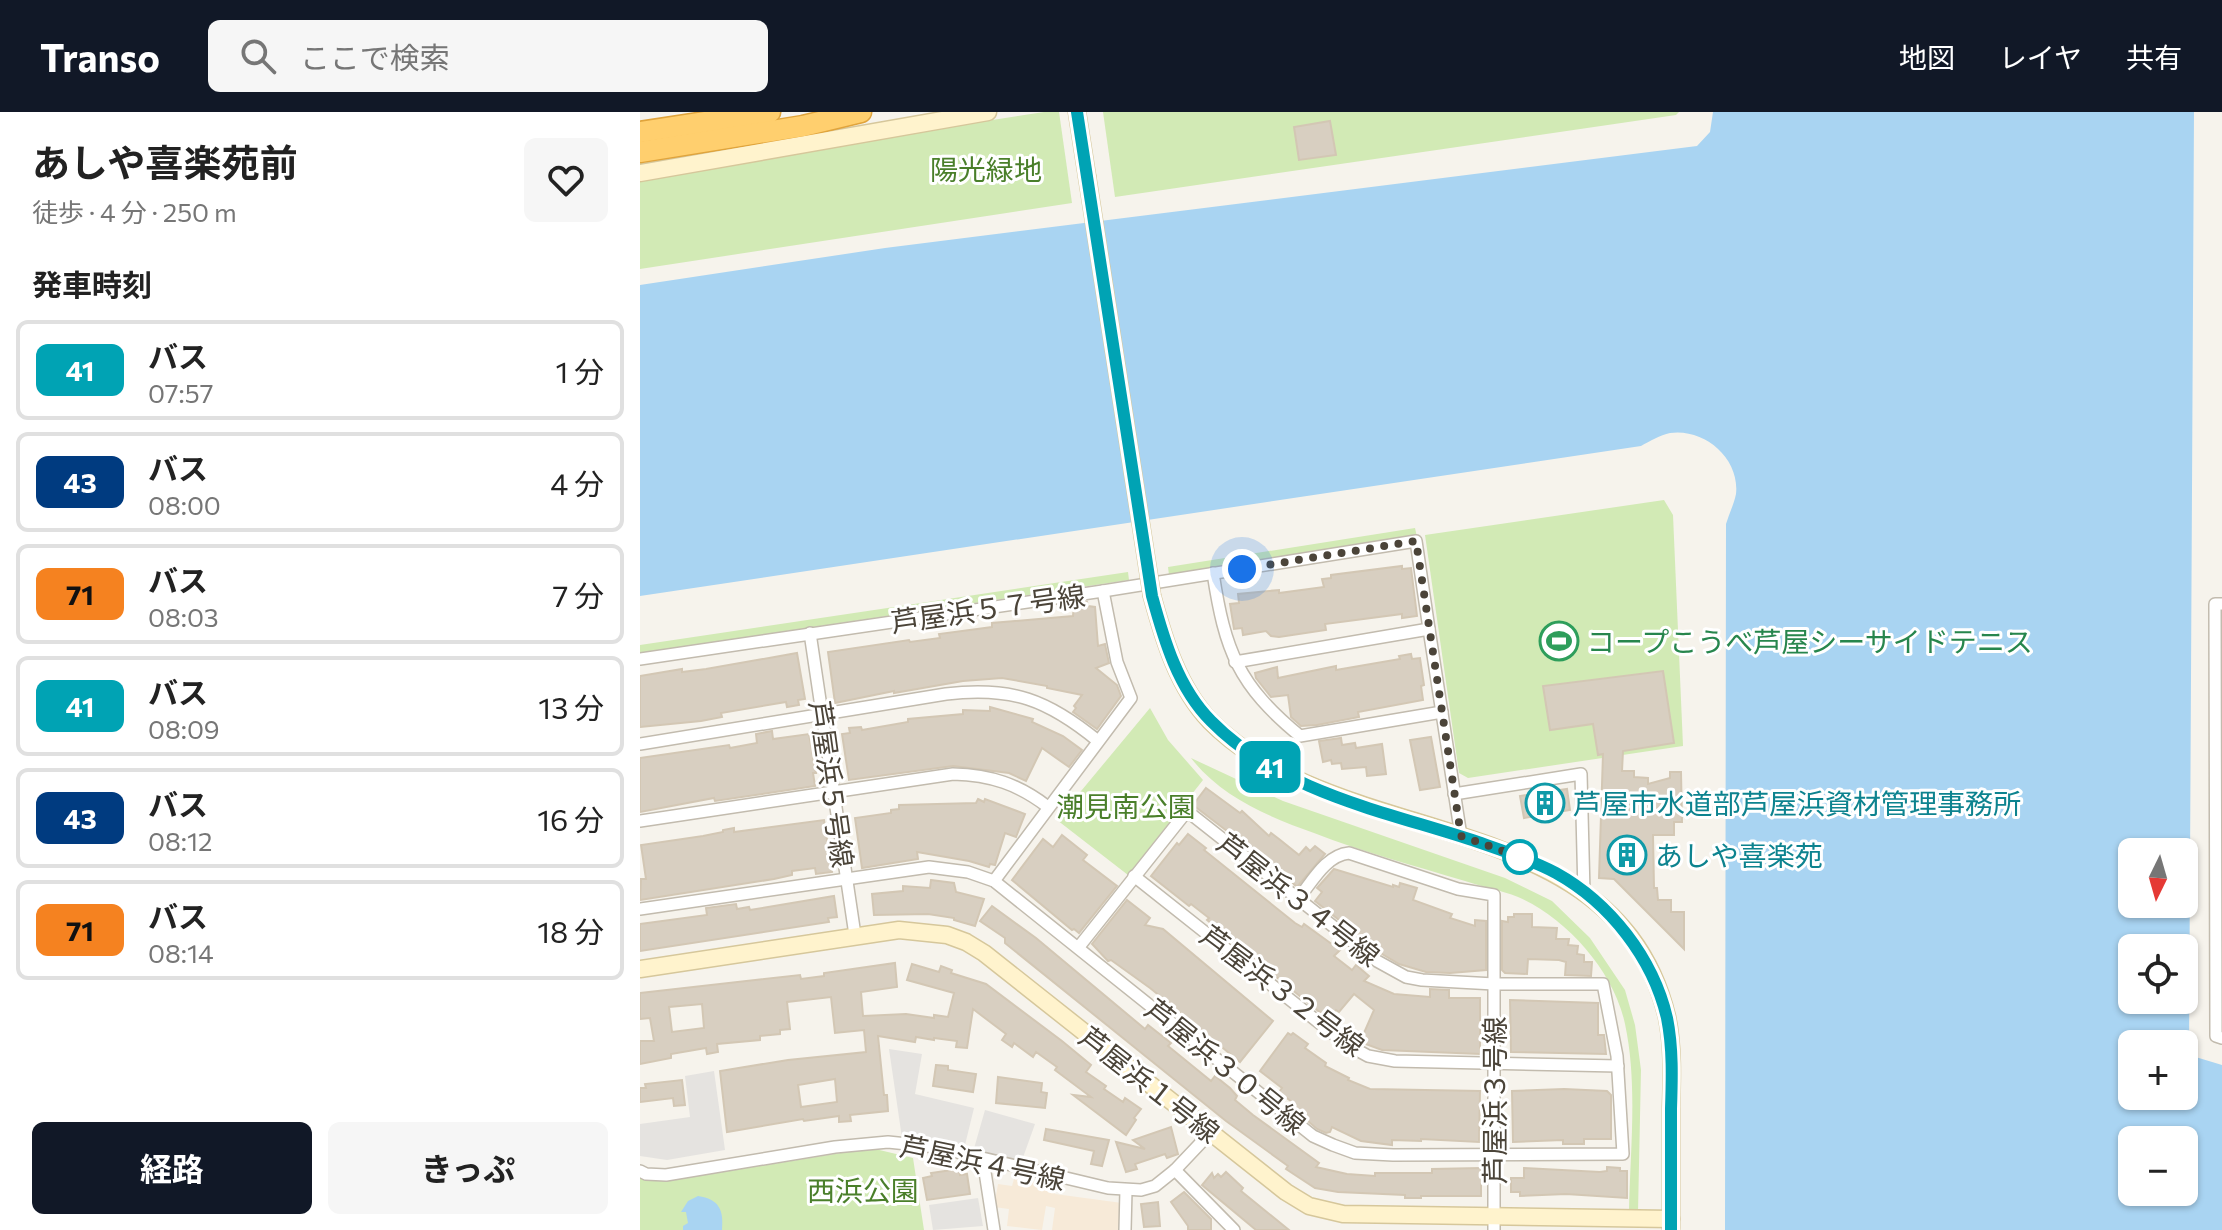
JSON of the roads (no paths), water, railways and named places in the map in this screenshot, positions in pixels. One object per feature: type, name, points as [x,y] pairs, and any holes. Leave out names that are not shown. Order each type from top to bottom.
[{"type":"highway","points":[[640,132],[770,112]]},
{"type":"highway","points":[[640,152],[803,126],[861,112]]},
{"type":"main road","points":[[640,164],[945,112]]},
{"type":"main road","points":[[640,173],[988,112]]},
{"type":"main road","points":[[1077,112],[1152,596],[1169,654],[1185,686],[1209,719],[1264,764],[1307,786],[1543,866],[1609,914],[1633,943],[1655,982],[1667,1018],[1672,1074],[1671,1225]]},
{"type":"main road","name":"芦屋浜１号線","points":[[640,969],[899,930],[947,935],[966,942],[1286,1192],[1316,1208],[1343,1214],[1494,1223],[1671,1225]]},
{"type":"street","points":[[1103,591],[1416,541],[1461,836]]},
{"type":"street","points":[[1213,573],[1223,625],[1235,662],[1260,700],[1300,736],[1442,712]]},
{"type":"street","name":"芦屋浜５７号線","points":[[640,659],[1103,591],[1117,662],[1131,698],[1098,741]]},
{"type":"street","points":[[2222,604],[2215,604],[2215,681],[2216,1036],[2222,1038]]},
{"type":"street","points":[[1235,662],[1429,629]]},
{"type":"street","name":"芦屋浜５号線","points":[[810,633],[855,935]]},
{"type":"street","points":[[640,744],[946,694],[1004,692],[1049,707],[1098,741],[994,881],[968,872],[929,867],[640,909]]},
{"type":"street","points":[[640,821],[953,774],[976,775],[1016,786],[1048,807]]},
{"type":"street","points":[[1454,794],[1581,774],[1584,893]]},
{"type":"street","name":"芦屋浜３４号線","points":[[1078,948],[1187,811],[1377,961],[1406,977],[1494,984],[1603,984],[1618,1066]]},
{"type":"street","name":"芦屋浜３号線","points":[[1298,899],[1324,866],[1338,854],[1349,853],[1458,889],[1494,895],[1494,1223]]},
{"type":"street","name":"芦屋浜３２号線","points":[[1134,876],[1299,1008],[1357,1050],[1395,1061],[1618,1066]]},
{"type":"street","name":"芦屋浜３０号線","points":[[994,881],[1313,1136],[1355,1153],[1623,1154],[1618,1066]]},
{"type":"street","name":"芦屋浜４号線","points":[[640,1171],[666,1175],[868,1143],[936,1147],[1108,1188],[1141,1190],[1155,1186],[1175,1170],[1211,1132]]},
{"type":"street","points":[[983,1159],[994,1230]]},
{"type":"street","points":[[1175,1170],[1230,1229]]},
{"type":"street","points":[[1125,1230],[1126,1190]]},
{"type":"water","points":[[1713,112],[2194,112],[2190,838],[2118,838],[2118,918],[2190,918],[2190,934],[2118,934],[2118,1014],[2189,1014],[2189,1030],[2118,1030],[2118,1110],[2198,1110],[2198,1058],[2222,1065],[2222,1230],[1725,1230],[1726,524],[1736,494],[1736,481],[1726,458],[1717,448],[1695,435],[1670,433],[1641,446],[640,596],[640,285],[885,248],[1697,146],[1710,132]]},
{"type":"water","points":[[698,1196],[711,1200],[719,1207],[722,1230],[683,1230],[688,1223],[686,1212],[681,1212],[688,1201]]},
{"type":"place","name":"コープこうべ芦屋シーサイドテニス","points":[[1559,641]]},
{"type":"place","name":"芦屋市水道部芦屋浜資材管理事務所","points":[[1545,803]]},
{"type":"place","name":"あしや喜楽苑","points":[[1627,855]]},
{"type":"park label","name":"陽光緑地","points":[[986,169]]},
{"type":"park label","name":"潮見南公園","points":[[1126,806]]},
{"type":"park label","name":"西浜公園","points":[[863,1190]]}]
